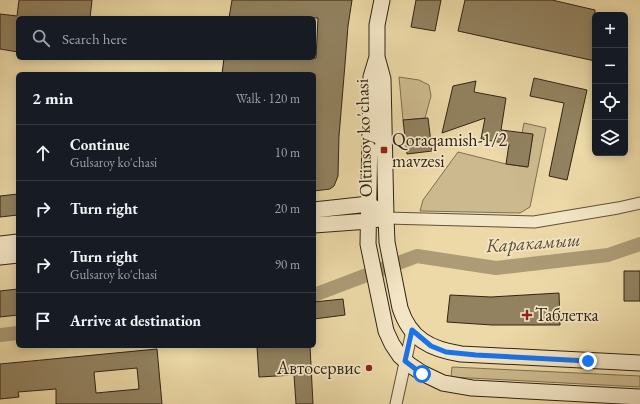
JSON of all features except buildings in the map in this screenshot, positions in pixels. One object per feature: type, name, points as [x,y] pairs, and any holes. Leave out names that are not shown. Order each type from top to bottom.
[{"type":"main road","name":"Oltinsoy ko'chasi","points":[[382,0],[377,24],[377,58],[383,79],[386,218],[388,242],[397,295],[403,316],[412,330],[431,346],[446,352],[640,363]]},
{"type":"main road","name":"Oltinsoy ko'chasi","points":[[377,58],[371,77],[368,244],[384,323],[388,337],[395,350],[405,361],[429,377],[443,383],[457,386],[640,397]]},
{"type":"main road","points":[[316,210],[369,204],[386,218]]},
{"type":"main road","points":[[316,225],[369,221],[386,218]]},
{"type":"main road","points":[[0,244],[16,242]]},
{"type":"main road","points":[[0,257],[16,255]]},
{"type":"street","points":[[386,218],[534,222],[640,203]]},
{"type":"street","points":[[396,404],[412,330]]},
{"type":"shaded area","points":[[399,77],[419,80],[429,85],[431,96],[425,118],[403,120]]},
{"type":"shaded area","points":[[524,123],[546,128],[530,207],[520,213],[420,211],[423,200],[458,152],[506,164],[527,167],[533,135],[522,133]]},
{"type":"shaded area","points":[[452,367],[640,376],[640,387],[451,377]]},
{"type":"waterway","name":"Каракамыш","points":[[316,294],[417,256],[496,268],[608,255],[640,244]]},
{"type":"waterway","name":"Каракамыш","points":[[0,335],[16,333]]},
{"type":"place","name":"Qoraqamish-1/2 mavzesi","points":[[384,150]]},
{"type":"place","name":"Таблетка","points":[[527,315]]},
{"type":"place","name":"Автосервис","points":[[369,368]]},
{"type":"route","points":[[422,374],[405,361],[412,330],[424,342],[446,352],[588,361]]}]
